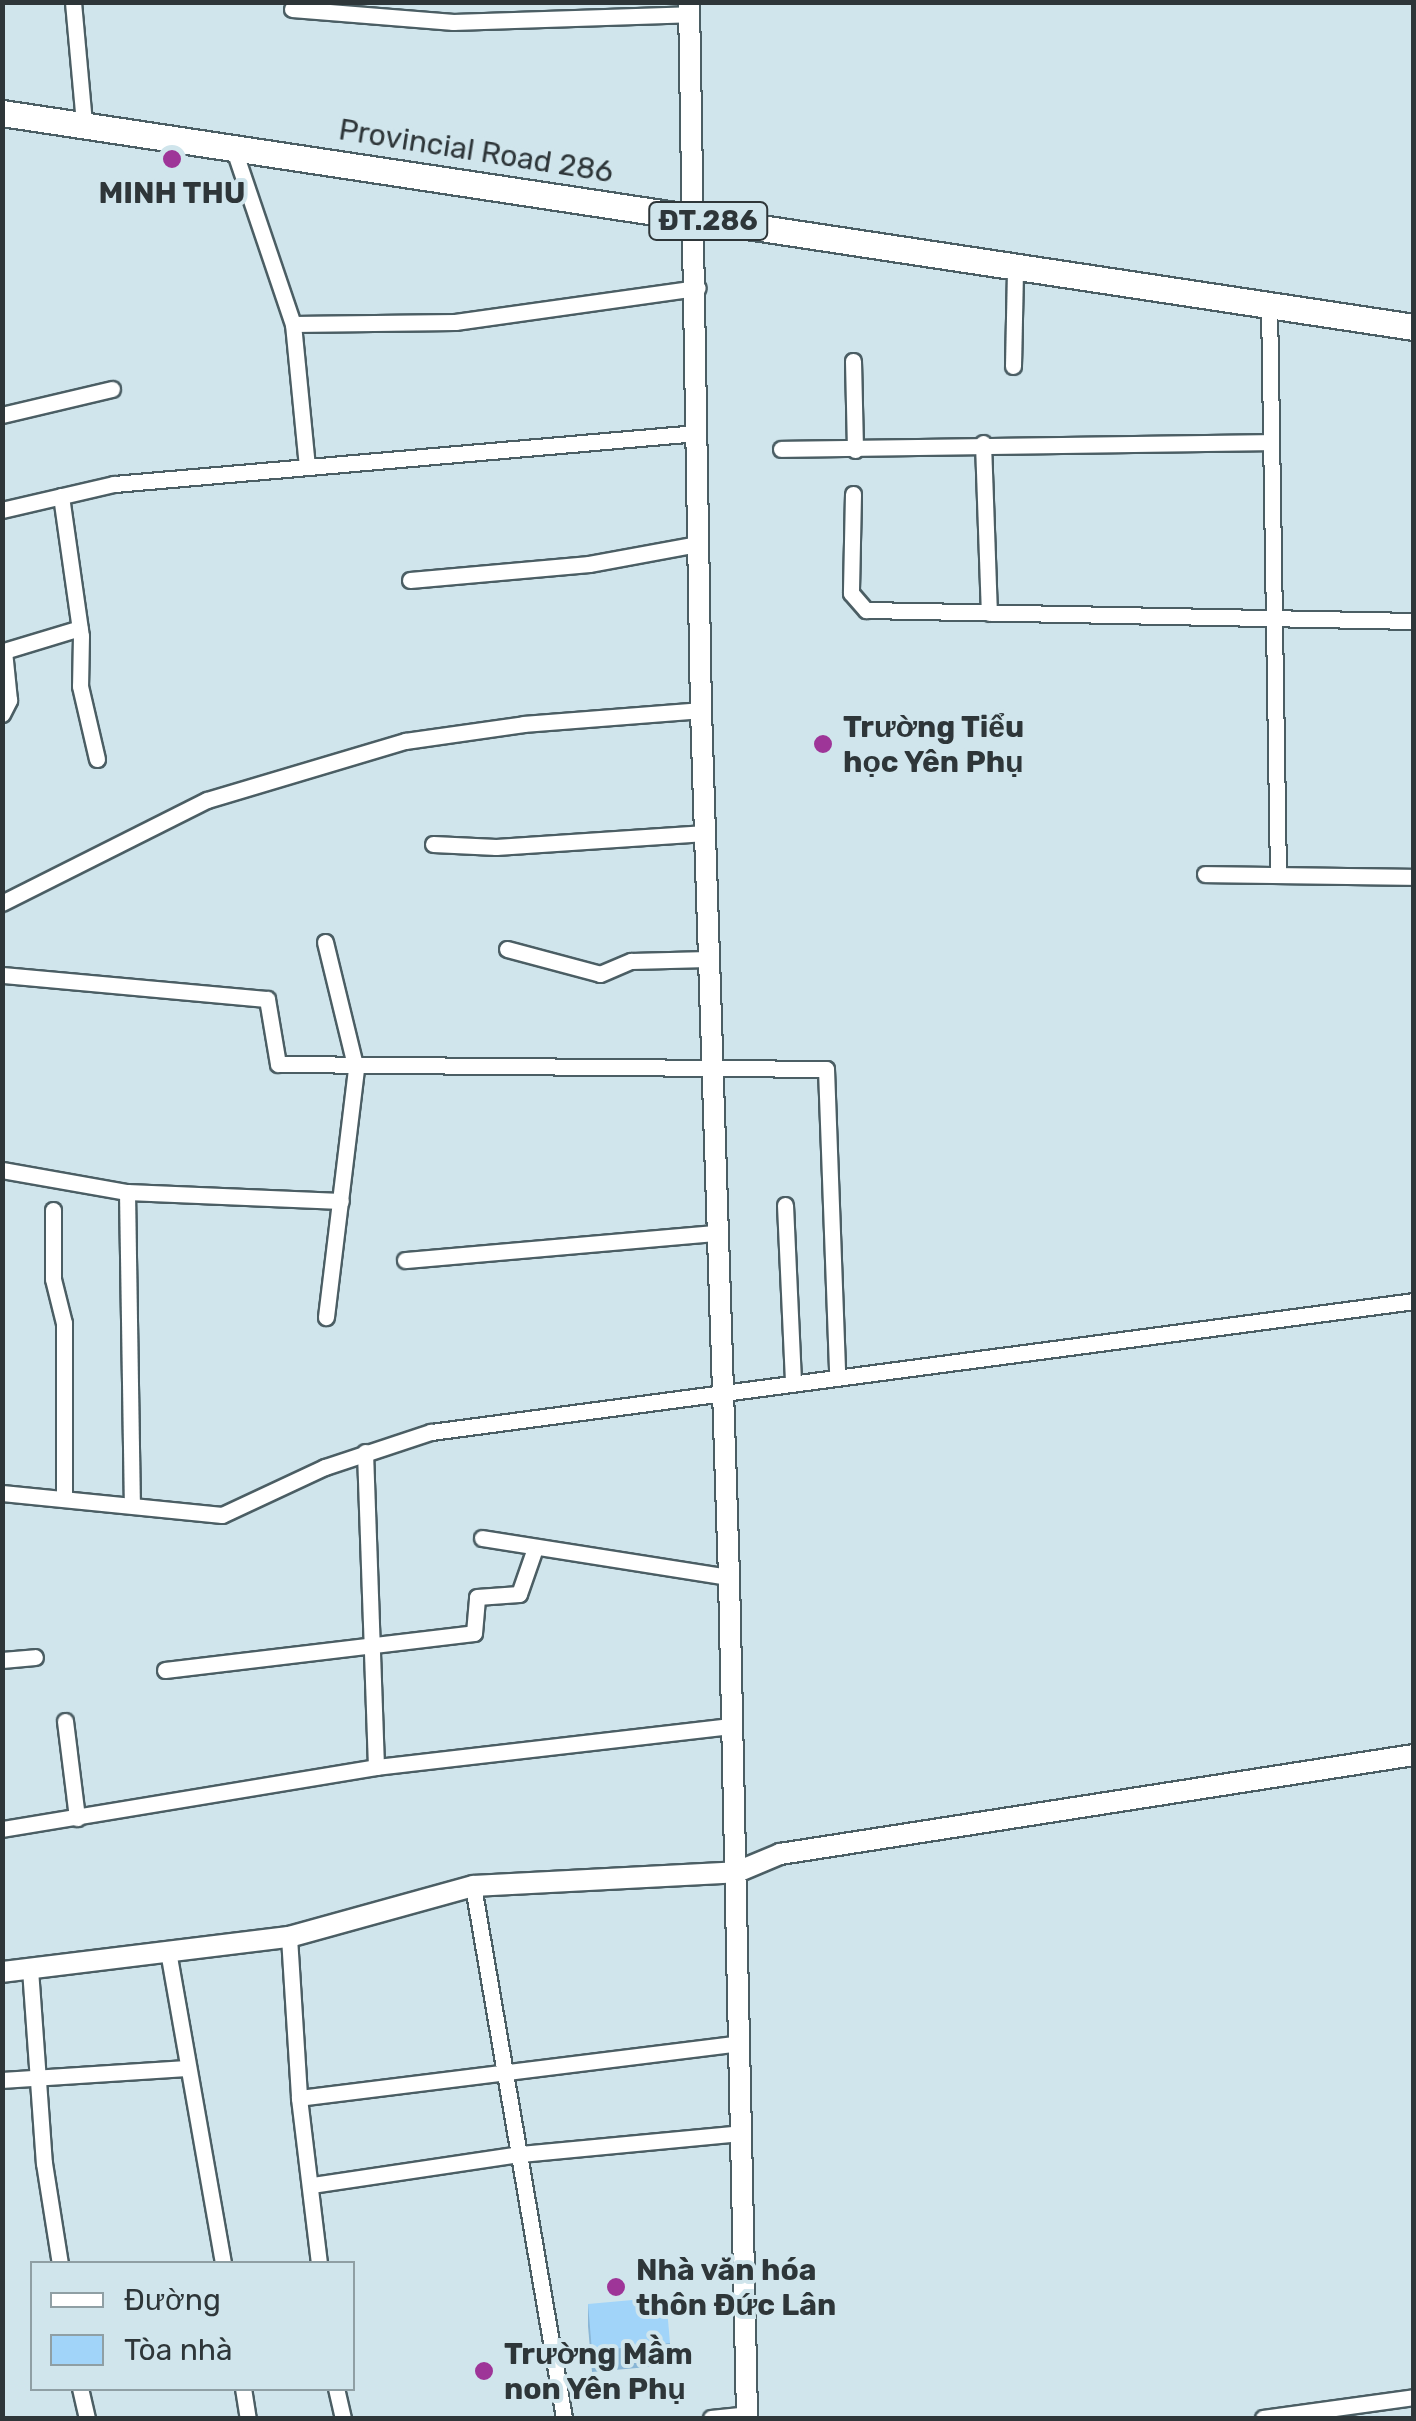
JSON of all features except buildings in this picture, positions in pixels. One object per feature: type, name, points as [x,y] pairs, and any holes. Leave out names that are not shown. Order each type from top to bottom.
[{"type":"main road","name":"Provincial Road 286","points":[[2,112],[1414,326]]},
{"type":"street","points":[[73,2],[84,124]]},
{"type":"street","points":[[292,9],[454,22],[689,8],[698,288],[701,710],[720,1391],[730,1576],[730,1726],[738,1872],[747,2416],[711,2418]]},
{"type":"street","points":[[233,147],[293,324],[307,466]]},
{"type":"street","points":[[1013,366],[1015,267]]},
{"type":"street","points":[[293,324],[455,322],[698,288]]},
{"type":"street","points":[[1268,304],[1278,875]]},
{"type":"street","points":[[852,362],[855,450]]},
{"type":"street","points":[[2,415],[112,389]]},
{"type":"street","points":[[2,510],[114,484],[698,433]]},
{"type":"street","points":[[781,449],[855,450],[983,443],[1270,442]]},
{"type":"street","points":[[983,443],[989,613]]},
{"type":"street","points":[[853,494],[851,593],[858,608],[1414,621]]},
{"type":"street","points":[[61,496],[80,628],[80,686],[97,759]]},
{"type":"street","points":[[410,580],[589,564],[698,544]]},
{"type":"street","points":[[2,714],[9,700],[4,651],[80,628]]},
{"type":"street","points":[[2,903],[207,800],[405,742],[524,724],[701,710]]},
{"type":"street","points":[[433,844],[496,847],[706,833]]},
{"type":"street","points":[[1205,874],[1414,877]]},
{"type":"street","points":[[325,942],[356,1069],[326,1317]]},
{"type":"street","points":[[508,949],[600,974],[631,961],[708,960]]},
{"type":"street","points":[[2,975],[267,999],[278,1064],[356,1069],[826,1068],[837,1374]]},
{"type":"street","points":[[2,1170],[127,1192],[341,1201]]},
{"type":"street","points":[[127,1192],[132,1503]]},
{"type":"street","points":[[785,1205],[793,1382]]},
{"type":"street","points":[[53,1210],[53,1279],[64,1322],[64,1498]]},
{"type":"street","points":[[405,1260],[716,1233]]},
{"type":"street","points":[[2,1493],[222,1515],[364,1452],[431,1432],[837,1374],[1414,1301]]},
{"type":"street","points":[[364,1452],[372,1587],[368,1646],[376,1767]]},
{"type":"street","points":[[482,1538],[730,1576]]},
{"type":"street","points":[[165,1670],[474,1633],[477,1597],[519,1594],[534,1548]]},
{"type":"street","points":[[2,1660],[35,1657]]},
{"type":"street","points":[[65,1721],[77,1818]]},
{"type":"street","points":[[2,1828],[376,1767],[730,1726]]},
{"type":"street","points":[[2,1972],[289,1937],[473,1886],[738,1872],[780,1854],[1414,1755]]},
{"type":"street","points":[[473,1886],[501,2072],[520,2154],[564,2418]]},
{"type":"street","points":[[289,1937],[299,2098],[319,2261]]},
{"type":"street","points":[[168,1951],[222,2261]]},
{"type":"street","points":[[30,1969],[44,2163],[60,2261]]},
{"type":"street","points":[[299,2098],[739,2043]]},
{"type":"street","points":[[2,2080],[187,2068]]},
{"type":"street","points":[[312,2185],[520,2154],[741,2133]]},
{"type":"street","points":[[81,2391],[87,2418]]},
{"type":"street","points":[[244,2391],[248,2418]]},
{"type":"street","points":[[337,2391],[342,2418]]},
{"type":"street","points":[[1263,2418],[1414,2398]]},
{"type":"place","name":"MINH THU","points":[[172,159]]},
{"type":"place","name":"Trường Tiểu học Yên Phụ","points":[[823,744]]},
{"type":"place","name":"Nhà văn hóa thôn Đức Lân","points":[[616,2287]]},
{"type":"place","name":"Trường Mầm non Yên Phụ","points":[[484,2371]]}]
